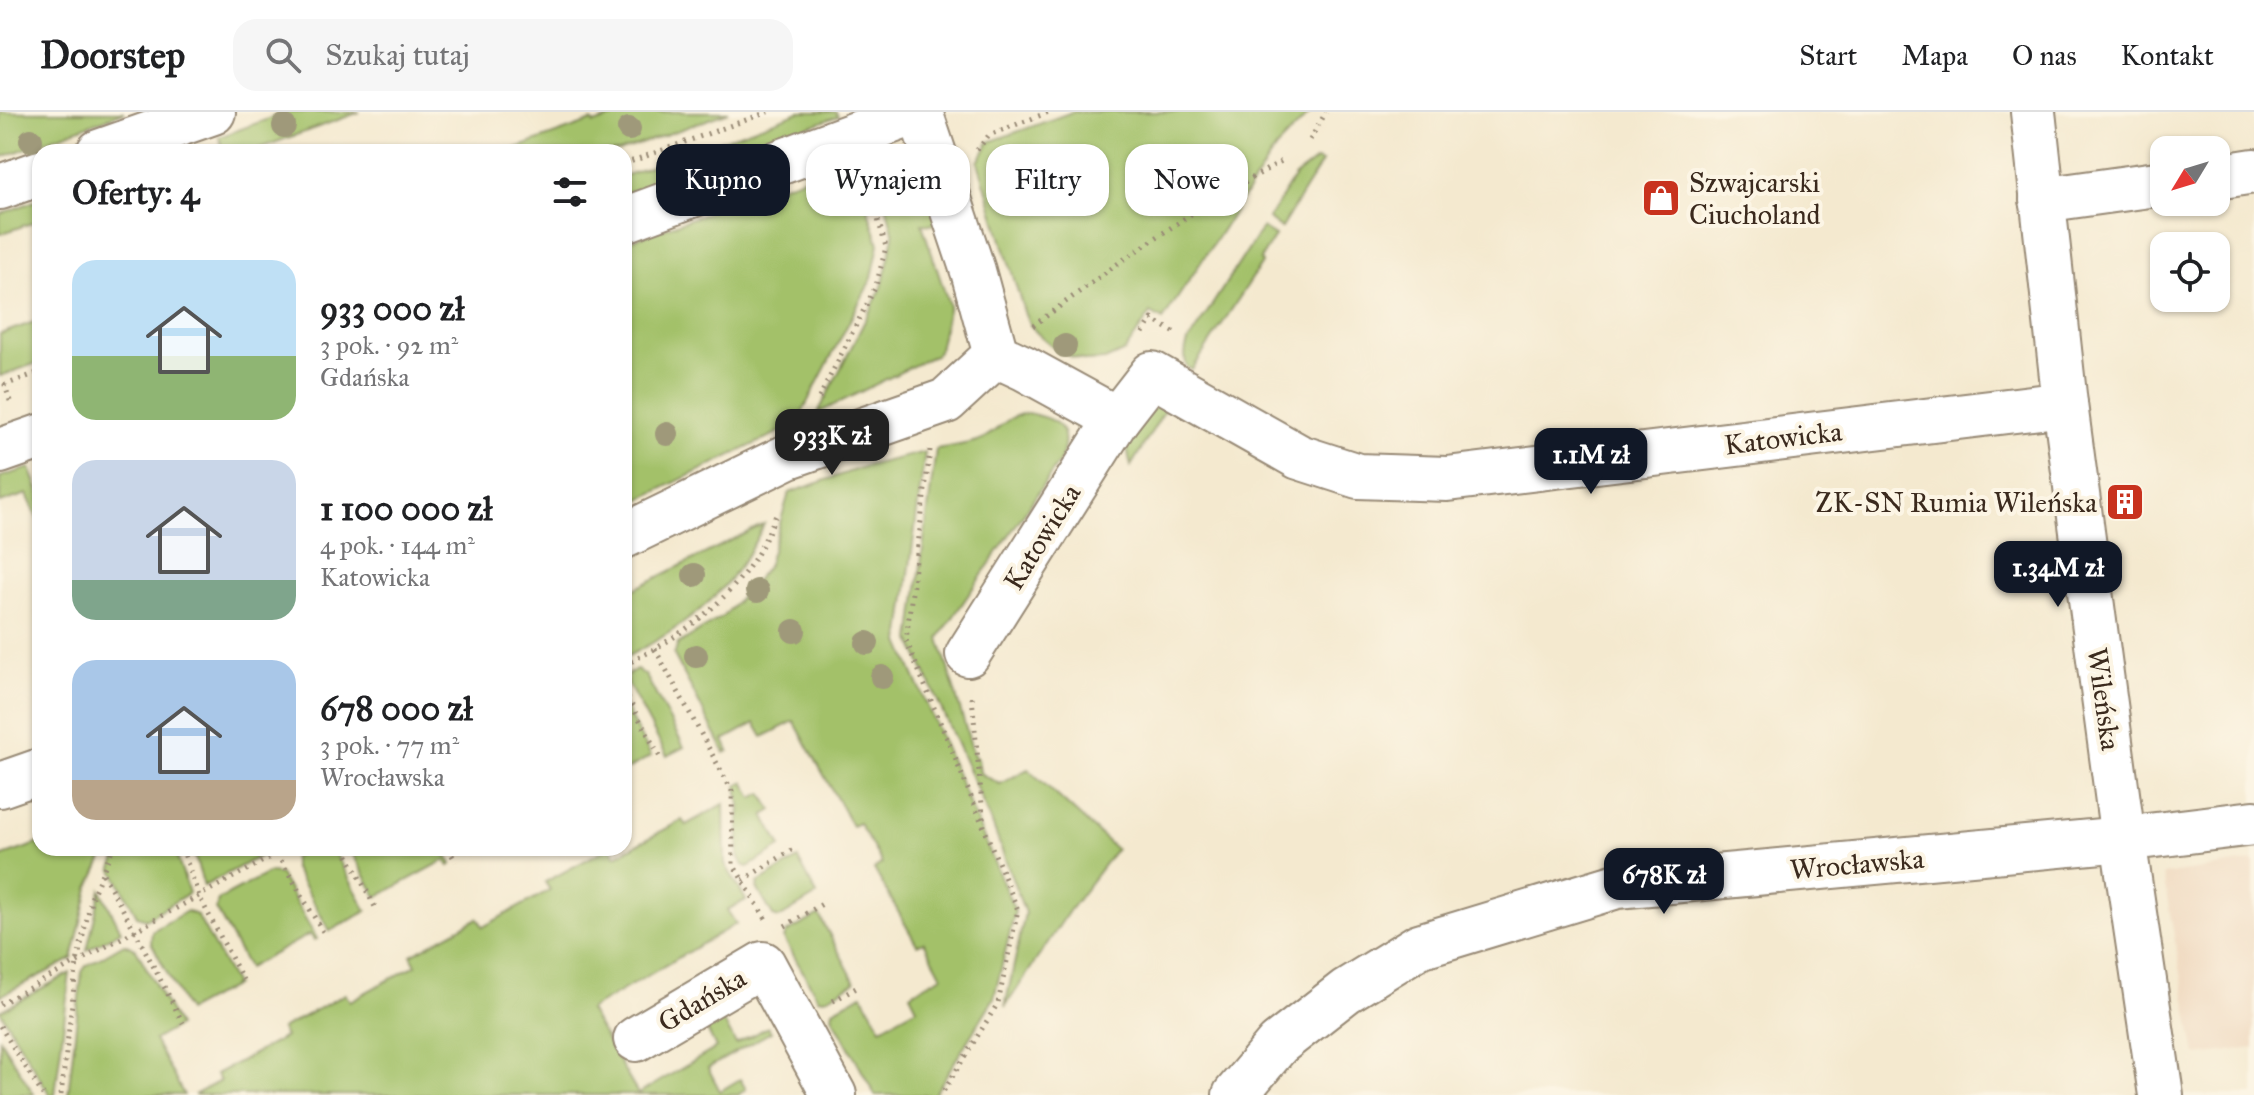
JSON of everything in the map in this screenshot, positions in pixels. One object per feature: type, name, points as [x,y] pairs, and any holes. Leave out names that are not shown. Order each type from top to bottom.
[{"type":"street","points":[[122,144],[213,112]]},
{"type":"street","points":[[632,217],[918,112],[973,271],[1009,344],[1117,419]]},
{"type":"street","name":"Wileńska","points":[[2033,112],[2065,404],[2123,839],[2161,1095]]},
{"type":"street","points":[[2230,175],[2254,171]]},
{"type":"street","points":[[0,187],[32,176]]},
{"type":"street","points":[[2042,200],[2150,185]]},
{"type":"street","points":[[632,532],[789,456],[946,401],[1009,344]]},
{"type":"street","name":"Katowicka","points":[[968,654],[1117,419],[1152,374],[1299,457],[1358,476],[1447,479],[2065,404]]},
{"type":"street","points":[[0,451],[32,440]]},
{"type":"street","points":[[0,785],[32,774]]},
{"type":"street","name":"Wrocławska","points":[[1235,1095],[1278,1044],[1346,991],[1419,946],[1617,886],[2123,839],[2254,823]]},
{"type":"street","name":"Gdańska","points":[[636,1039],[763,964],[834,1095]]},
{"type":"path","points":[[632,161],[768,112]]},
{"type":"path","points":[[970,159],[989,135],[1049,112]]},
{"type":"path","points":[[1310,140],[1326,112]]},
{"type":"path","points":[[814,408],[876,286],[886,247],[853,136]]},
{"type":"path","points":[[1009,344],[1120,262],[1200,208],[1285,159]]},
{"type":"path","points":[[1138,341],[1152,319],[1177,334]]},
{"type":"path","points":[[5,385],[32,375]]},
{"type":"path","points":[[632,661],[685,631],[726,597],[754,560],[778,511]]},
{"type":"path","points":[[655,649],[732,791],[733,864],[773,933],[822,904]]},
{"type":"path","points":[[968,654],[985,831]]},
{"type":"path","points":[[632,706],[661,759]]},
{"type":"path","points":[[743,880],[792,850]]},
{"type":"path","points":[[61,1095],[77,962],[92,896],[109,856]]},
{"type":"path","points":[[185,856],[199,896],[243,980]]},
{"type":"path","points":[[0,1004],[273,856]]},
{"type":"path","points":[[278,856],[325,935]]},
{"type":"path","points":[[348,856],[375,907]]},
{"type":"path","points":[[453,856],[456,862]]},
{"type":"path","points":[[102,873],[183,1023]]},
{"type":"path","points":[[941,1095],[998,1003],[1018,910]]},
{"type":"path","points":[[832,1002],[858,987]]},
{"type":"path","points":[[0,1026],[43,1095]]},
{"type":"shaded area","points":[[2254,861],[2254,1048],[2196,1055],[2163,875]]},
{"type":"green space","points":[[0,112],[124,112],[32,144],[0,158]]},
{"type":"green space","points":[[287,112],[360,112],[271,144],[221,144],[219,137]]},
{"type":"green space","points":[[628,112],[729,112],[632,147],[632,144],[528,144],[592,121],[594,124]]},
{"type":"green space","points":[[799,112],[836,112],[838,116],[761,144],[712,144]]},
{"type":"green space","points":[[1072,112],[1311,112],[1276,148],[1248,191],[1248,144],[1125,144],[1125,216],[1231,216],[1163,320],[1151,313],[1125,351],[1105,360],[1086,361],[1072,357],[1051,345],[1030,325],[995,216],[1109,216],[1109,144],[989,142]]},
{"type":"green space","points":[[986,147],[986,188],[978,162]]},
{"type":"green space","points":[[1316,160],[1322,162],[1281,228],[1268,219],[1295,176]]},
{"type":"green space","points":[[656,164],[656,182],[632,191],[632,173]]},
{"type":"green space","points":[[806,177],[806,216],[870,216],[879,244],[872,278],[796,424],[632,503],[632,240],[698,216],[790,216],[790,183]]},
{"type":"green space","points":[[32,202],[32,223],[0,234],[0,214]]},
{"type":"green space","points":[[889,216],[936,216],[940,225],[922,224],[949,305],[939,349],[935,355],[818,413],[882,287],[894,236]]},
{"type":"green space","points":[[1262,228],[1275,236],[1260,260],[1262,263],[1192,370],[1185,361],[1188,342]]},
{"type":"green space","points":[[32,323],[32,365],[0,376],[0,334]]},
{"type":"green space","points":[[1169,403],[1131,466],[1126,444],[1152,405]]},
{"type":"green space","points":[[1027,413],[1047,418],[1059,426],[1065,439],[1061,459],[939,638],[980,773],[1000,784],[1028,769],[1116,849],[1069,911],[1005,1007],[1025,913],[991,821],[911,640],[936,449],[977,441],[1013,417]]},
{"type":"green space","points":[[925,452],[900,642],[1015,911],[994,998],[934,1095],[875,1095],[832,1016],[833,1010],[862,994],[881,1028],[917,1008],[910,994],[942,976],[924,942],[917,945],[874,869],[882,863],[859,823],[852,826],[794,721],[763,737],[755,723],[724,740],[729,751],[725,753],[674,655],[678,644],[725,615],[767,567],[789,493],[866,466]]},
{"type":"green space","points":[[30,468],[32,506],[27,494],[0,503],[0,477]]},
{"type":"green space","points":[[764,524],[738,568],[707,604],[669,633],[632,654],[632,590]]},
{"type":"green space","points":[[637,669],[646,676],[684,747],[667,756],[632,691],[632,672]]},
{"type":"green space","points":[[632,721],[651,756],[632,767]]},
{"type":"green space","points":[[744,782],[753,798],[762,793],[772,810],[764,815],[781,847],[748,867],[738,856],[740,805],[737,786]]},
{"type":"green space","points":[[724,804],[725,864],[746,900],[727,910],[736,924],[589,1010],[638,1094],[716,1048],[702,1020],[719,1013],[736,1044],[768,1027],[771,1032],[708,1068],[720,1091],[740,1079],[746,1089],[738,1095],[194,1095],[220,1081],[216,1074],[285,1037],[281,1029],[345,994],[350,1001],[416,965],[411,955],[478,918],[483,927],[550,890],[545,882],[593,856],[632,856],[632,847],[682,820],[686,825]]},
{"type":"green space","points":[[32,846],[32,856],[104,856],[89,888],[72,959],[0,996],[0,857]]},
{"type":"green space","points":[[117,856],[177,856],[189,893],[146,919],[137,916],[112,868]]},
{"type":"green space","points":[[195,856],[260,856],[204,886]]},
{"type":"green space","points":[[336,856],[367,911],[330,931],[293,867],[293,858]]},
{"type":"green space","points":[[354,856],[447,856],[452,864],[449,866],[445,860],[377,897]]},
{"type":"green space","points":[[798,859],[817,895],[779,918],[773,916],[757,888],[758,883]]},
{"type":"green space","points":[[270,872],[280,875],[317,939],[314,940],[310,934],[248,968],[216,909],[218,900]]},
{"type":"green space","points":[[101,890],[121,931],[87,950]]},
{"type":"green space","points":[[187,911],[197,915],[235,985],[187,1011],[151,942],[152,931]]},
{"type":"green space","points":[[819,915],[855,982],[825,999],[818,998],[784,939],[786,933]]},
{"type":"green space","points":[[124,944],[136,949],[178,1026],[154,1040],[184,1095],[68,1095],[82,972],[86,966]]},
{"type":"green space","points":[[70,973],[55,1095],[50,1095],[0,1011]]},
{"type":"green space","points":[[0,1039],[34,1094],[0,1095]]},
{"type":"place","name":"Szwajcarski Ciucholand","points":[[1661,198]]},
{"type":"place","name":"ZK-SN Rumia Wileńska","points":[[2125,502]]}]
